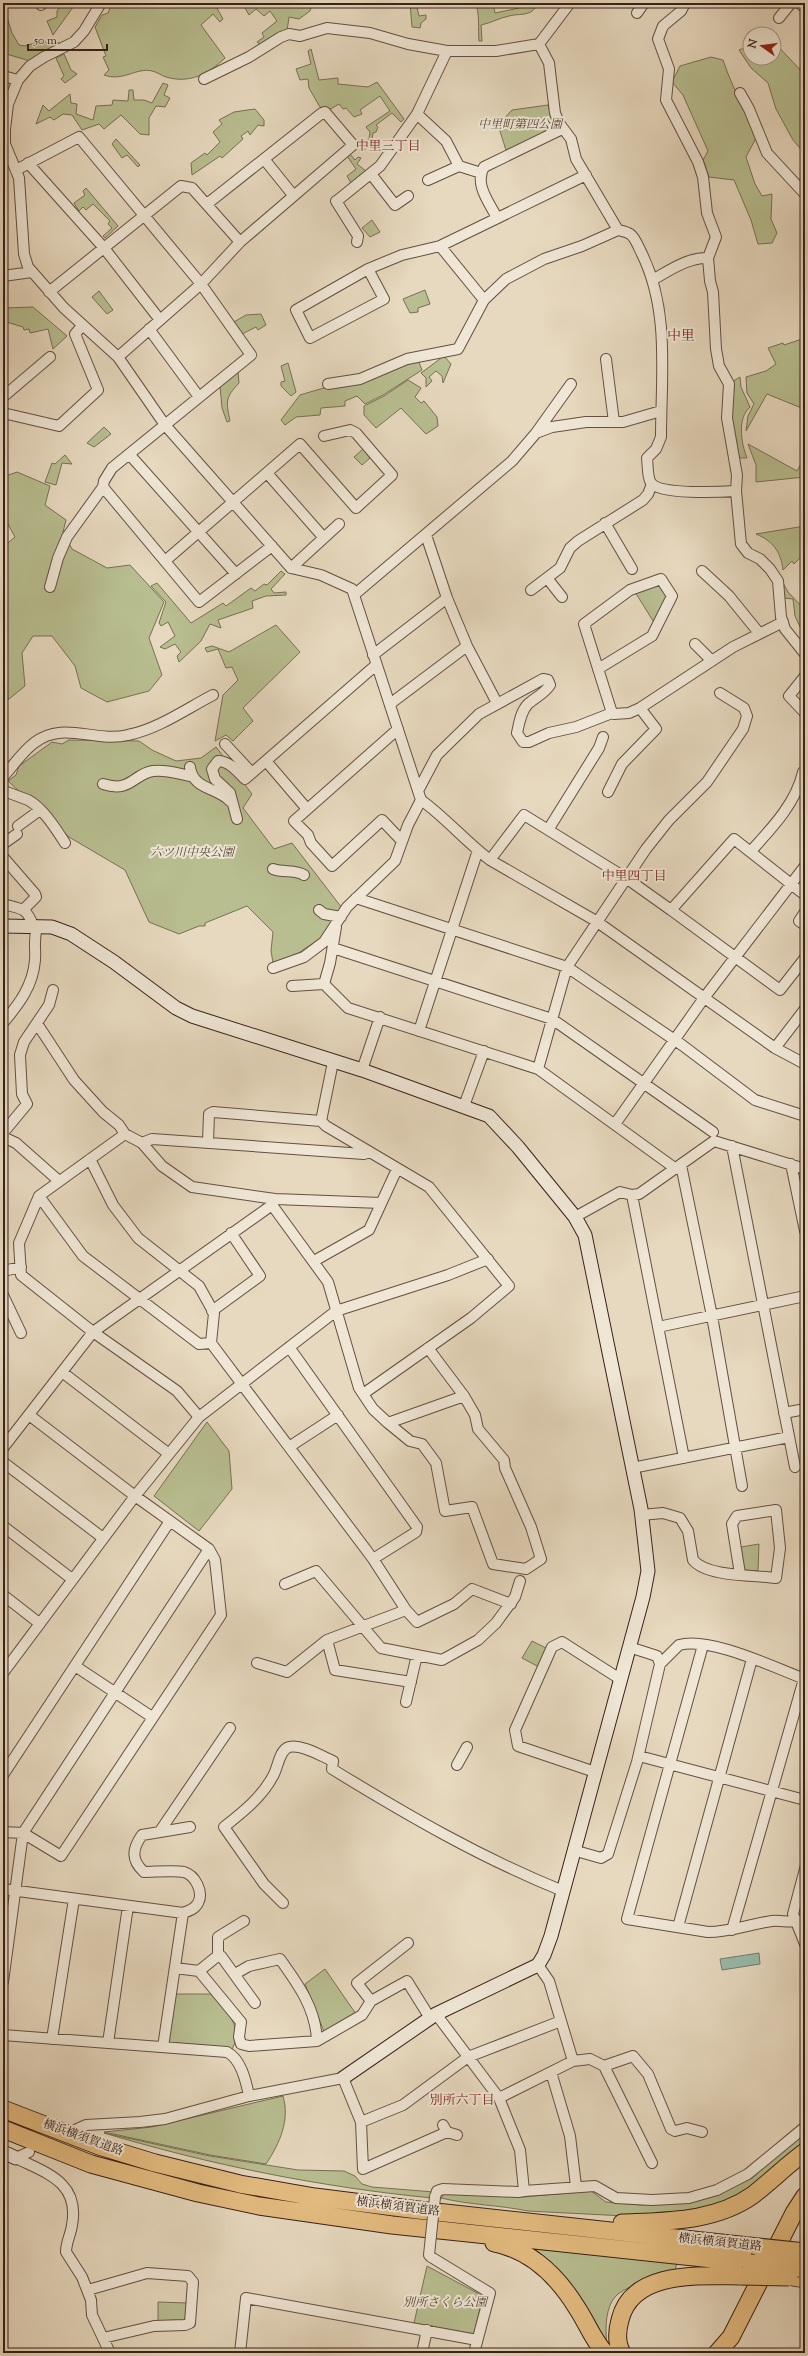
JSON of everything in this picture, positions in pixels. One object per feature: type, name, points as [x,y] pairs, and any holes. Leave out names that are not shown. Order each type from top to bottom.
[{"type":"highway","name":"横浜横須賀道路","points":[[3,2109],[99,2146],[155,2163],[240,2184],[315,2197],[418,2210],[805,2252]]},
{"type":"highway","name":"横浜横須賀道路","points":[[3,2129],[92,2164],[198,2194],[309,2215],[746,2270],[801,2273]]},
{"type":"highway","points":[[418,2210],[622,2223],[673,2221],[707,2215],[735,2205],[758,2191],[805,2152]]},
{"type":"highway","points":[[717,2353],[731,2337],[794,2212],[805,2196]]},
{"type":"highway","points":[[728,2353],[746,2324],[805,2212]]},
{"type":"highway","points":[[392,2225],[499,2244],[523,2252],[552,2275],[577,2307],[605,2353]]},
{"type":"highway","points":[[622,2353],[619,2348],[617,2331],[621,2316],[632,2298],[645,2287],[665,2280],[746,2270]]},
{"type":"street","points":[[101,3],[84,31],[74,42],[30,66],[18,80],[8,104],[4,129],[4,146],[19,178],[24,254],[28,267],[49,292],[82,326],[118,357],[165,425],[291,568],[321,575],[350,586],[419,789],[421,800],[402,841],[395,861],[347,907],[336,927],[315,951],[291,963],[273,968]]},
{"type":"street","points":[[204,80],[249,57],[281,37],[289,34],[300,36],[327,28],[370,33],[408,44],[447,51],[496,51],[539,44],[570,3]]},
{"type":"street","points":[[637,13],[644,3]]},
{"type":"street","points":[[684,3],[681,11],[663,26],[658,39],[669,69],[666,100],[685,133],[703,177],[707,213],[716,237],[708,258],[710,281],[714,292],[716,349],[719,366],[729,384],[726,418],[737,475],[736,491],[741,544],[748,553],[765,564],[778,581],[785,629],[805,654]]},
{"type":"street","points":[[779,18],[791,3]]},
{"type":"street","points":[[799,3],[805,8]]},
{"type":"street","points":[[539,44],[549,63],[555,113],[562,129],[571,139],[576,159],[618,230],[630,234],[654,279],[664,353],[661,437],[656,448],[647,458],[649,481],[652,484],[678,491],[736,491]]},
{"type":"street","points":[[357,242],[358,236],[337,201],[380,166],[418,114],[447,51]]},
{"type":"street","points":[[3,76],[18,80]]},
{"type":"street","points":[[740,93],[749,109],[767,153],[805,194]]},
{"type":"street","points":[[118,357],[201,284],[240,242],[353,145],[325,112],[207,204]]},
{"type":"street","points":[[418,114],[446,141],[459,166]]},
{"type":"street","points":[[497,218],[480,184],[481,172],[484,167],[562,129]]},
{"type":"street","points":[[16,170],[79,137],[201,284],[251,355],[112,468],[104,481],[103,487],[67,537],[58,558],[50,587]]},
{"type":"street","points":[[264,159],[293,195]]},
{"type":"street","points":[[28,163],[104,248],[160,320]]},
{"type":"street","points":[[428,180],[459,166],[481,172]]},
{"type":"street","points":[[371,174],[395,205],[408,196]]},
{"type":"street","points":[[368,269],[384,298],[310,338],[296,310],[368,269],[402,255],[440,246],[586,175]]},
{"type":"street","points":[[49,292],[181,186],[192,188],[240,242]]},
{"type":"street","points":[[328,384],[360,379],[407,359],[458,349],[484,300],[506,279],[544,259],[582,246],[618,230]]},
{"type":"street","points":[[440,246],[484,300]]},
{"type":"street","points":[[654,279],[676,266],[700,258],[708,258]]},
{"type":"street","points":[[3,276],[32,272]]},
{"type":"street","points":[[3,413],[59,426],[98,390],[74,336],[82,326]]},
{"type":"street","points":[[149,329],[199,397]]},
{"type":"street","points":[[3,397],[50,357]]},
{"type":"street","points":[[606,359],[614,422]]},
{"type":"street","points":[[354,595],[512,461],[536,433],[571,384]]},
{"type":"street","points":[[536,433],[552,428],[586,422],[623,422],[661,411]]},
{"type":"street","points":[[165,562],[300,444],[356,508],[392,475],[356,433],[350,430],[324,436]]},
{"type":"street","points":[[129,454],[236,574]]},
{"type":"street","points":[[267,473],[324,538]]},
{"type":"street","points":[[531,590],[560,568],[570,548],[605,523],[643,500],[648,494],[652,484]]},
{"type":"street","points":[[103,487],[199,602],[272,546]]},
{"type":"street","points":[[605,523],[632,569]]},
{"type":"street","points":[[291,568],[339,524]]},
{"type":"street","points":[[426,535],[447,598],[467,646],[497,703]]},
{"type":"street","points":[[702,571],[729,596],[759,633]]},
{"type":"street","points":[[547,578],[562,597]]},
{"type":"street","points":[[598,669],[652,636],[672,596],[661,579],[630,590],[584,624],[598,669],[612,713]]},
{"type":"street","points":[[373,655],[447,598]]},
{"type":"street","points":[[419,789],[437,755],[479,714],[543,679],[548,680],[550,685],[546,692],[528,704],[521,718],[517,733],[518,738],[529,742],[549,733],[576,728],[612,713],[620,715],[640,708],[712,661],[759,633],[783,622]]},
{"type":"street","points":[[694,644],[712,661]]},
{"type":"street","points":[[390,704],[467,646]]},
{"type":"street","points":[[237,819],[226,789],[213,774],[214,764],[218,761],[228,763],[245,779],[376,665]]},
{"type":"street","points":[[805,676],[789,696],[805,713]]},
{"type":"street","points":[[538,1069],[567,967],[596,921],[626,878],[669,820],[707,782],[743,729],[747,716],[744,708],[720,693]]},
{"type":"street","points":[[3,777],[33,743],[50,734],[65,731],[102,738],[127,736],[155,726],[213,695]]},
{"type":"street","points":[[608,792],[622,764],[656,729],[640,708]]},
{"type":"street","points":[[398,729],[294,821],[308,835],[311,844],[332,866],[382,820],[402,841]]},
{"type":"street","points":[[548,830],[599,748],[603,737]]},
{"type":"street","points":[[225,744],[252,773]]},
{"type":"street","points":[[266,761],[307,809]]},
{"type":"street","points":[[104,784],[124,786],[133,783],[152,771],[163,770],[190,772],[198,785],[224,794],[232,802]]},
{"type":"street","points":[[751,851],[779,820],[800,784],[804,771]]},
{"type":"street","points":[[3,789],[4,792],[29,801],[40,810],[65,843]]},
{"type":"street","points":[[421,800],[445,818],[490,860],[596,921],[775,1048],[805,1064]]},
{"type":"street","points":[[3,844],[40,810]]},
{"type":"street","points":[[490,860],[524,815],[626,878],[780,990],[805,958]]},
{"type":"street","points":[[671,910],[734,839],[792,883],[805,895]]},
{"type":"street","points":[[419,1031],[478,850]]},
{"type":"street","points":[[3,857],[35,894],[36,897],[24,909]]},
{"type":"street","points":[[615,1124],[704,998],[805,866]]},
{"type":"street","points":[[273,870],[282,872],[299,872],[304,875]]},
{"type":"street","points":[[356,898],[567,967],[675,1040],[755,1100],[805,1116]]},
{"type":"street","points":[[3,904],[24,909],[29,914],[35,927],[33,941],[35,959],[32,981],[19,1005],[3,1023]]},
{"type":"street","points":[[319,910],[324,914],[341,917]]},
{"type":"street","points":[[805,912],[799,921],[805,925]]},
{"type":"street","points":[[3,926],[52,927],[71,934],[114,962],[176,1008],[192,1016],[362,1070],[464,1106],[494,1119],[574,1217],[586,1241],[642,1515],[648,1571],[643,1597],[573,1850],[551,1936],[544,1955],[538,1965],[433,2016],[343,2078],[249,2096],[182,2115],[140,2122],[86,2125],[77,2129]]},
{"type":"street","points":[[324,984],[333,948],[336,927]]},
{"type":"street","points":[[333,948],[552,1019],[644,1082],[722,1139],[805,1169]]},
{"type":"street","points":[[292,986],[324,984],[348,1008],[380,1017],[538,1069],[678,1167],[712,1316],[742,1486]]},
{"type":"street","points":[[3,1133],[27,1104],[22,1094],[20,1056],[24,1042],[38,1025],[49,1005],[54,990]]},
{"type":"street","points":[[775,1048],[805,1009]]},
{"type":"street","points":[[362,1070],[380,1017]]},
{"type":"street","points":[[38,1025],[74,1080],[103,1112],[119,1125],[125,1134],[142,1143],[162,1166],[192,1187],[273,1202],[381,1203]]},
{"type":"street","points":[[464,1106],[484,1051]]},
{"type":"street","points":[[321,1121],[333,1062]]},
{"type":"street","points":[[208,1142],[209,1114],[213,1112],[321,1121],[326,1126],[397,1169],[430,1187],[509,1286],[428,1348],[363,1394]]},
{"type":"street","points":[[125,1134],[39,1196],[19,1243],[21,1275],[93,1332],[176,1391],[199,1417]]},
{"type":"street","points":[[3,1137],[16,1143],[60,1181]]},
{"type":"street","points":[[142,1143],[152,1139],[364,1154],[369,1152]]},
{"type":"street","points":[[574,1217],[620,1192],[632,1195],[639,1194],[714,1141],[722,1139]]},
{"type":"street","points":[[722,1139],[764,1305],[795,1467]]},
{"type":"street","points":[[90,1159],[113,1205],[138,1238],[199,1286],[212,1310],[211,1343],[373,1559],[406,1610],[417,1622],[454,1604],[472,1589],[511,1604]]},
{"type":"street","points":[[791,1164],[805,1231]]},
{"type":"street","points":[[314,1261],[369,1230],[397,1169]]},
{"type":"street","points":[[632,1195],[684,1458]]},
{"type":"street","points":[[39,1196],[83,1256],[199,1344],[211,1343]]},
{"type":"street","points":[[3,1448],[93,1332],[273,1202]]},
{"type":"street","points":[[273,1202],[328,1282],[359,1388],[373,1409],[410,1441],[422,1444],[436,1463],[445,1511],[472,1507],[493,1564],[526,1569],[541,1559],[531,1527],[505,1468],[504,1460],[478,1428],[475,1415],[464,1396],[428,1348]]},
{"type":"street","points":[[212,1310],[260,1276],[232,1233]]},
{"type":"street","points":[[3,1673],[38,1623],[135,1496],[199,1417],[336,1311],[448,1275],[488,1259]]},
{"type":"street","points":[[3,1271],[21,1267]]},
{"type":"street","points":[[3,1295],[21,1333]]},
{"type":"street","points":[[658,1327],[805,1296]]},
{"type":"street","points":[[289,1347],[417,1527],[416,1532],[373,1559]]},
{"type":"street","points":[[62,1372],[169,1454]]},
{"type":"street","points":[[388,1423],[464,1396]]},
{"type":"street","points":[[784,1413],[805,1409]]},
{"type":"street","points":[[3,1832],[23,1833],[61,1856],[221,1615],[216,1560],[209,1549],[135,1496],[29,1415]]},
{"type":"street","points":[[289,1447],[338,1415]]},
{"type":"street","points":[[632,1468],[789,1437]]},
{"type":"street","points":[[3,1462],[104,1538]]},
{"type":"street","points":[[642,1515],[663,1513],[680,1518],[688,1531],[693,1560],[698,1566],[705,1570],[740,1574],[776,1578],[780,1548],[776,1510],[737,1516],[732,1524],[740,1574]]},
{"type":"street","points":[[3,1775],[170,1521]]},
{"type":"street","points":[[3,1526],[72,1579]]},
{"type":"street","points":[[3,1982],[23,1833],[209,1549]]},
{"type":"street","points":[[285,1584],[316,1571],[381,1648],[442,1660],[478,1640],[511,1604],[520,1581]]},
{"type":"street","points":[[3,1595],[38,1623]]},
{"type":"street","points":[[257,1663],[287,1672],[327,1640],[406,1610]]},
{"type":"street","points":[[327,1640],[335,1670],[411,1682]]},
{"type":"street","points":[[595,1772],[518,1746],[515,1730],[552,1647],[562,1642],[620,1679]]},
{"type":"street","points":[[660,1664],[679,1646],[703,1645],[725,1649],[752,1658],[804,1679],[732,1930]]},
{"type":"street","points":[[703,1645],[627,1919],[708,1932],[732,1930],[772,1921],[800,1921]]},
{"type":"street","points":[[573,1850],[601,1858],[608,1854],[639,1756],[660,1664],[657,1656],[629,1647]]},
{"type":"street","points":[[406,1702],[417,1655]]},
{"type":"street","points":[[678,1927],[718,1777],[752,1658]]},
{"type":"street","points":[[75,1666],[152,1717]]},
{"type":"street","points":[[160,1831],[230,1728]]},
{"type":"street","points":[[283,1903],[264,1884],[224,1827],[255,1802],[264,1791],[274,1775],[282,1753],[288,1747],[297,1746],[333,1761],[332,1770],[429,1828],[481,1855],[563,1891]]},
{"type":"street","points":[[456,1765],[467,1747]]},
{"type":"street","points":[[639,1756],[805,1800]]},
{"type":"street","points":[[3,1889],[183,1913],[193,1909],[198,1902],[200,1895],[198,1886],[193,1877],[184,1872],[144,1872],[136,1864],[133,1855],[135,1845],[142,1835],[190,1827]]},
{"type":"street","points":[[805,1869],[793,1914],[800,1921],[805,1944]]},
{"type":"street","points":[[52,2040],[74,1899]]},
{"type":"street","points":[[108,2043],[128,1906]]},
{"type":"street","points":[[163,2047],[183,1913]]},
{"type":"street","points":[[218,1957],[218,1937],[244,1921]]},
{"type":"street","points":[[371,2001],[357,1983],[408,1943]]},
{"type":"street","points":[[218,1957],[221,1956],[255,2003]]},
{"type":"street","points":[[199,1971],[218,1957]]},
{"type":"street","points":[[235,1974],[249,1966],[280,1959],[304,1993],[317,2026],[317,2041]]},
{"type":"street","points":[[538,1965],[548,1982],[573,2061]]},
{"type":"street","points":[[175,1968],[199,1971],[241,2022],[239,2037],[241,2044]]},
{"type":"street","points":[[241,2044],[249,2046],[317,2041],[362,2015],[371,2001],[407,1981],[499,2098],[520,2150],[521,2191]]},
{"type":"street","points":[[361,2122],[403,2105],[468,2057],[561,2021]]},
{"type":"street","points":[[3,2035],[52,2040],[227,2052],[233,2055],[249,2096]]},
{"type":"street","points":[[233,2055],[241,2044]]},
{"type":"street","points":[[604,2066],[633,2056],[648,2074],[671,2129],[675,2131],[687,2128],[702,2132]]},
{"type":"street","points":[[499,2098],[573,2061],[590,2059],[604,2066],[652,2163]]},
{"type":"street","points":[[551,2072],[570,2136],[576,2186]]},
{"type":"street","points":[[343,2078],[361,2122],[363,2169],[445,2128],[457,2135]]},
{"type":"street","points":[[474,2353],[490,2293],[428,2254],[435,2197],[438,2191],[443,2189],[521,2191],[576,2186],[595,2186],[616,2198],[627,2199],[677,2199],[701,2195],[717,2190],[748,2174],[805,2127]]},
{"type":"street","points":[[3,2152],[64,2184],[69,2194],[73,2214],[66,2252],[82,2277],[88,2290],[92,2316],[110,2353]]},
{"type":"street","points":[[16,2158],[29,2152]]},
{"type":"street","points":[[88,2290],[147,2272],[188,2276],[193,2282],[190,2323],[185,2325],[154,2326],[103,2338]]},
{"type":"street","points":[[240,2353],[246,2298],[477,2340]]},
{"type":"street","points":[[422,2353],[427,2330]]},
{"type":"green space","points":[[3,3],[8,13],[6,14],[12,33],[19,45],[25,46],[44,40],[48,44],[53,40],[61,44],[30,61],[3,53]]},
{"type":"green space","points":[[62,3],[76,3],[53,35],[47,21],[57,17],[57,11]]},
{"type":"green space","points":[[112,3],[214,3],[223,19],[220,22],[213,14],[201,25],[225,58],[212,69],[191,78],[175,79],[146,70],[117,77],[104,75],[109,70],[103,57],[106,56],[95,27],[102,15],[108,13]]},
{"type":"green space","points":[[229,3],[313,3],[310,11],[299,19],[289,17],[287,31],[262,46],[257,42],[264,37],[262,33],[277,21],[270,11],[264,16],[256,9],[249,15],[244,6],[231,5]]},
{"type":"green space","points":[[410,3],[416,3],[419,16],[426,15],[426,19],[421,23],[420,28],[412,27]]},
{"type":"green space","points":[[475,3],[493,3],[495,13],[519,8],[524,3],[537,5],[535,9],[528,13],[505,17],[481,25],[482,41],[479,41],[478,15],[477,6]]},
{"type":"green space","points":[[311,49],[319,80],[338,78],[338,84],[368,87],[377,82],[404,119],[401,122],[392,113],[376,125],[378,127],[376,132],[373,133],[371,145],[361,152],[360,150],[369,139],[370,132],[366,127],[390,111],[380,96],[360,110],[362,114],[354,117],[346,108],[343,109],[339,104],[329,110],[320,107],[309,88],[308,79],[300,80],[296,69],[311,64],[308,51]]},
{"type":"green space","points":[[782,51],[805,75],[805,154],[793,140],[776,109],[768,83],[750,66],[782,66]]},
{"type":"green space","points":[[64,54],[71,70],[77,74],[65,83],[61,79],[64,76],[56,58]]},
{"type":"green space","points":[[711,57],[723,60],[756,138],[746,157],[755,184],[762,196],[772,194],[771,219],[777,233],[772,243],[758,244],[751,220],[734,180],[709,177],[703,160],[708,151],[683,95],[672,82],[680,66]]},
{"type":"green space","points":[[163,83],[168,85],[164,95],[170,98],[165,107],[156,106],[149,118],[149,135],[140,134],[121,115],[104,129],[99,124],[82,130],[72,115],[63,114],[54,120],[50,117],[36,124],[43,105],[49,111],[70,94],[71,103],[77,104],[76,114],[93,120],[96,106],[112,105],[113,100],[128,101],[129,90],[133,90],[134,100],[144,100],[152,103]]},
{"type":"green space","name":"中里町第四公園","points":[[548,105],[554,128],[506,150],[498,125],[512,110]]},
{"type":"green space","points":[[255,109],[264,120],[264,126],[258,125],[250,135],[248,131],[241,136],[243,139],[222,158],[220,156],[192,175],[191,163],[205,153],[207,155],[220,142],[213,132],[222,124],[219,120],[234,112]]},
{"type":"green space","points":[[116,139],[140,165],[138,167],[127,155],[122,158],[112,144]]},
{"type":"green space","points":[[350,154],[355,160],[358,157],[361,158],[357,164],[366,171],[351,183],[347,176],[356,169],[347,156]]},
{"type":"green space","points":[[86,188],[118,226],[105,238],[103,236],[112,228],[108,224],[110,221],[93,204],[86,210],[83,207],[79,211],[74,203],[85,195],[83,191]]},
{"type":"green space","points":[[372,220],[380,232],[370,237],[362,228]]},
{"type":"green space","points":[[425,290],[430,304],[418,308],[418,312],[410,313],[403,299]]},
{"type":"green space","points":[[99,291],[113,310],[107,314],[92,297]]},
{"type":"green space","points":[[33,307],[67,336],[53,349],[48,329],[30,333],[29,329],[24,330],[23,327],[3,321],[3,308]]},
{"type":"green space","points":[[261,314],[266,325],[258,330],[256,327],[240,335],[232,323],[246,315]]},
{"type":"green space","points":[[805,338],[804,409],[767,394],[746,431],[748,416],[754,404],[747,393],[746,377],[766,371],[776,364],[768,348],[783,343],[784,345]]},
{"type":"green space","points":[[444,356],[451,364],[443,383],[442,376],[436,371],[429,377],[432,381],[426,387],[426,378],[421,373]]},
{"type":"green space","points":[[418,360],[422,370],[383,395],[365,404],[357,396],[345,401],[345,406],[321,408],[320,415],[296,417],[285,425],[281,420],[300,395]]},
{"type":"green space","points":[[288,363],[296,392],[291,396],[281,386],[281,382],[285,381],[281,366]]},
{"type":"green space","points":[[238,371],[239,383],[231,392],[227,404],[230,421],[227,422],[222,408],[220,386]]},
{"type":"green space","points":[[740,377],[741,387],[750,407],[743,418],[741,431],[747,458],[739,458],[730,416],[732,382]]},
{"type":"green space","points":[[408,380],[421,388],[415,397],[421,403],[424,401],[437,417],[438,426],[426,434],[401,408],[376,428],[364,415],[364,406],[384,396]]},
{"type":"green space","points":[[104,427],[111,434],[94,447],[87,443]]},
{"type":"green space","points":[[748,444],[797,471],[803,460],[805,461],[805,477],[756,482],[756,465]]},
{"type":"green space","points":[[363,449],[370,458],[362,465],[354,457]]},
{"type":"green space","points":[[65,455],[72,464],[62,463],[56,485],[45,482],[52,463],[55,464]]},
{"type":"green space","points":[[17,472],[50,486],[45,505],[66,520],[63,532],[72,549],[107,568],[130,565],[164,602],[149,638],[162,675],[149,691],[107,702],[81,688],[75,666],[52,636],[33,636],[22,653],[25,686],[9,699],[3,701],[3,547],[15,537],[3,515],[3,477]]},
{"type":"green space","points":[[805,526],[805,553],[794,564],[792,561],[783,570],[780,558],[775,548],[767,540],[756,534]]},
{"type":"green space","points":[[281,571],[285,574],[271,589],[274,593],[286,592],[286,595],[266,596],[252,601],[253,608],[218,620],[221,628],[210,624],[201,641],[179,662],[177,656],[181,652],[175,644],[165,649],[160,647],[175,636],[168,622],[161,626],[159,623],[166,602],[151,586],[157,583],[191,623],[223,603],[226,606],[251,588],[255,591],[264,584],[267,585]]},
{"type":"green space","points":[[781,579],[788,592],[805,610],[805,626],[801,629],[795,616],[793,599],[783,598]]},
{"type":"green space","points":[[660,584],[668,598],[655,624],[635,592]]},
{"type":"green space","points":[[276,625],[300,652],[243,708],[253,721],[233,741],[226,735],[215,741],[223,695],[238,680],[232,667],[226,668],[218,649],[207,652],[205,648],[212,646],[229,652]]},
{"type":"green space","name":"六ツ川中央公園","points":[[69,740],[139,741],[152,750],[176,761],[201,758],[216,747],[252,794],[243,808],[274,849],[292,843],[342,908],[325,935],[294,956],[273,963],[271,951],[273,932],[247,906],[205,923],[205,926],[199,926],[179,934],[149,922],[125,870],[69,837],[8,781],[16,775],[19,766],[52,742],[62,744]]},
{"type":"green space","points":[[207,1422],[229,1451],[232,1489],[199,1531],[154,1496]]},
{"type":"green space","points":[[759,1544],[758,1571],[743,1570],[741,1547]]},
{"type":"green space","points":[[532,1641],[548,1649],[539,1667],[522,1658]]},
{"type":"green space","points":[[325,1969],[356,2014],[325,2034],[305,1984]]},
{"type":"green space","points":[[176,1994],[211,1994],[232,2019],[235,2026],[235,2041],[232,2049],[168,2042]]},
{"type":"green space","points":[[283,2096],[285,2114],[282,2131],[276,2148],[266,2164],[210,2155],[104,2132],[152,2127]]},
{"type":"green space","points":[[104,2133],[210,2156],[298,2170],[344,2171],[355,2176],[362,2184],[372,2187],[434,2192],[432,2198],[349,2188],[307,2181],[225,2165],[144,2145]]},
{"type":"green space","points":[[805,2133],[805,2140],[785,2157],[781,2167],[747,2193],[713,2209],[645,2217],[528,2211],[441,2198],[444,2194],[523,2197],[591,2191],[606,2202],[641,2205],[685,2202],[776,2156]]},
{"type":"green space","points":[[535,2249],[677,2263],[675,2270],[630,2287],[618,2294],[608,2311],[606,2331],[607,2344],[577,2292],[548,2260]]},
{"type":"green space","name":"別所さくら公園","points":[[427,2266],[483,2296],[474,2334],[414,2323]]},
{"type":"green space","points":[[158,2302],[187,2303],[187,2317],[184,2321],[158,2321]]},
{"type":"shaded area","points":[[759,1953],[760,1964],[722,1970],[720,1959]]},
{"type":"district","name":"中里三丁目","points":[[388,147]]},
{"type":"district","name":"中里","points":[[681,337]]},
{"type":"district","name":"中里四丁目","points":[[634,877]]},
{"type":"district","name":"別所六丁目","points":[[462,2101]]}]
